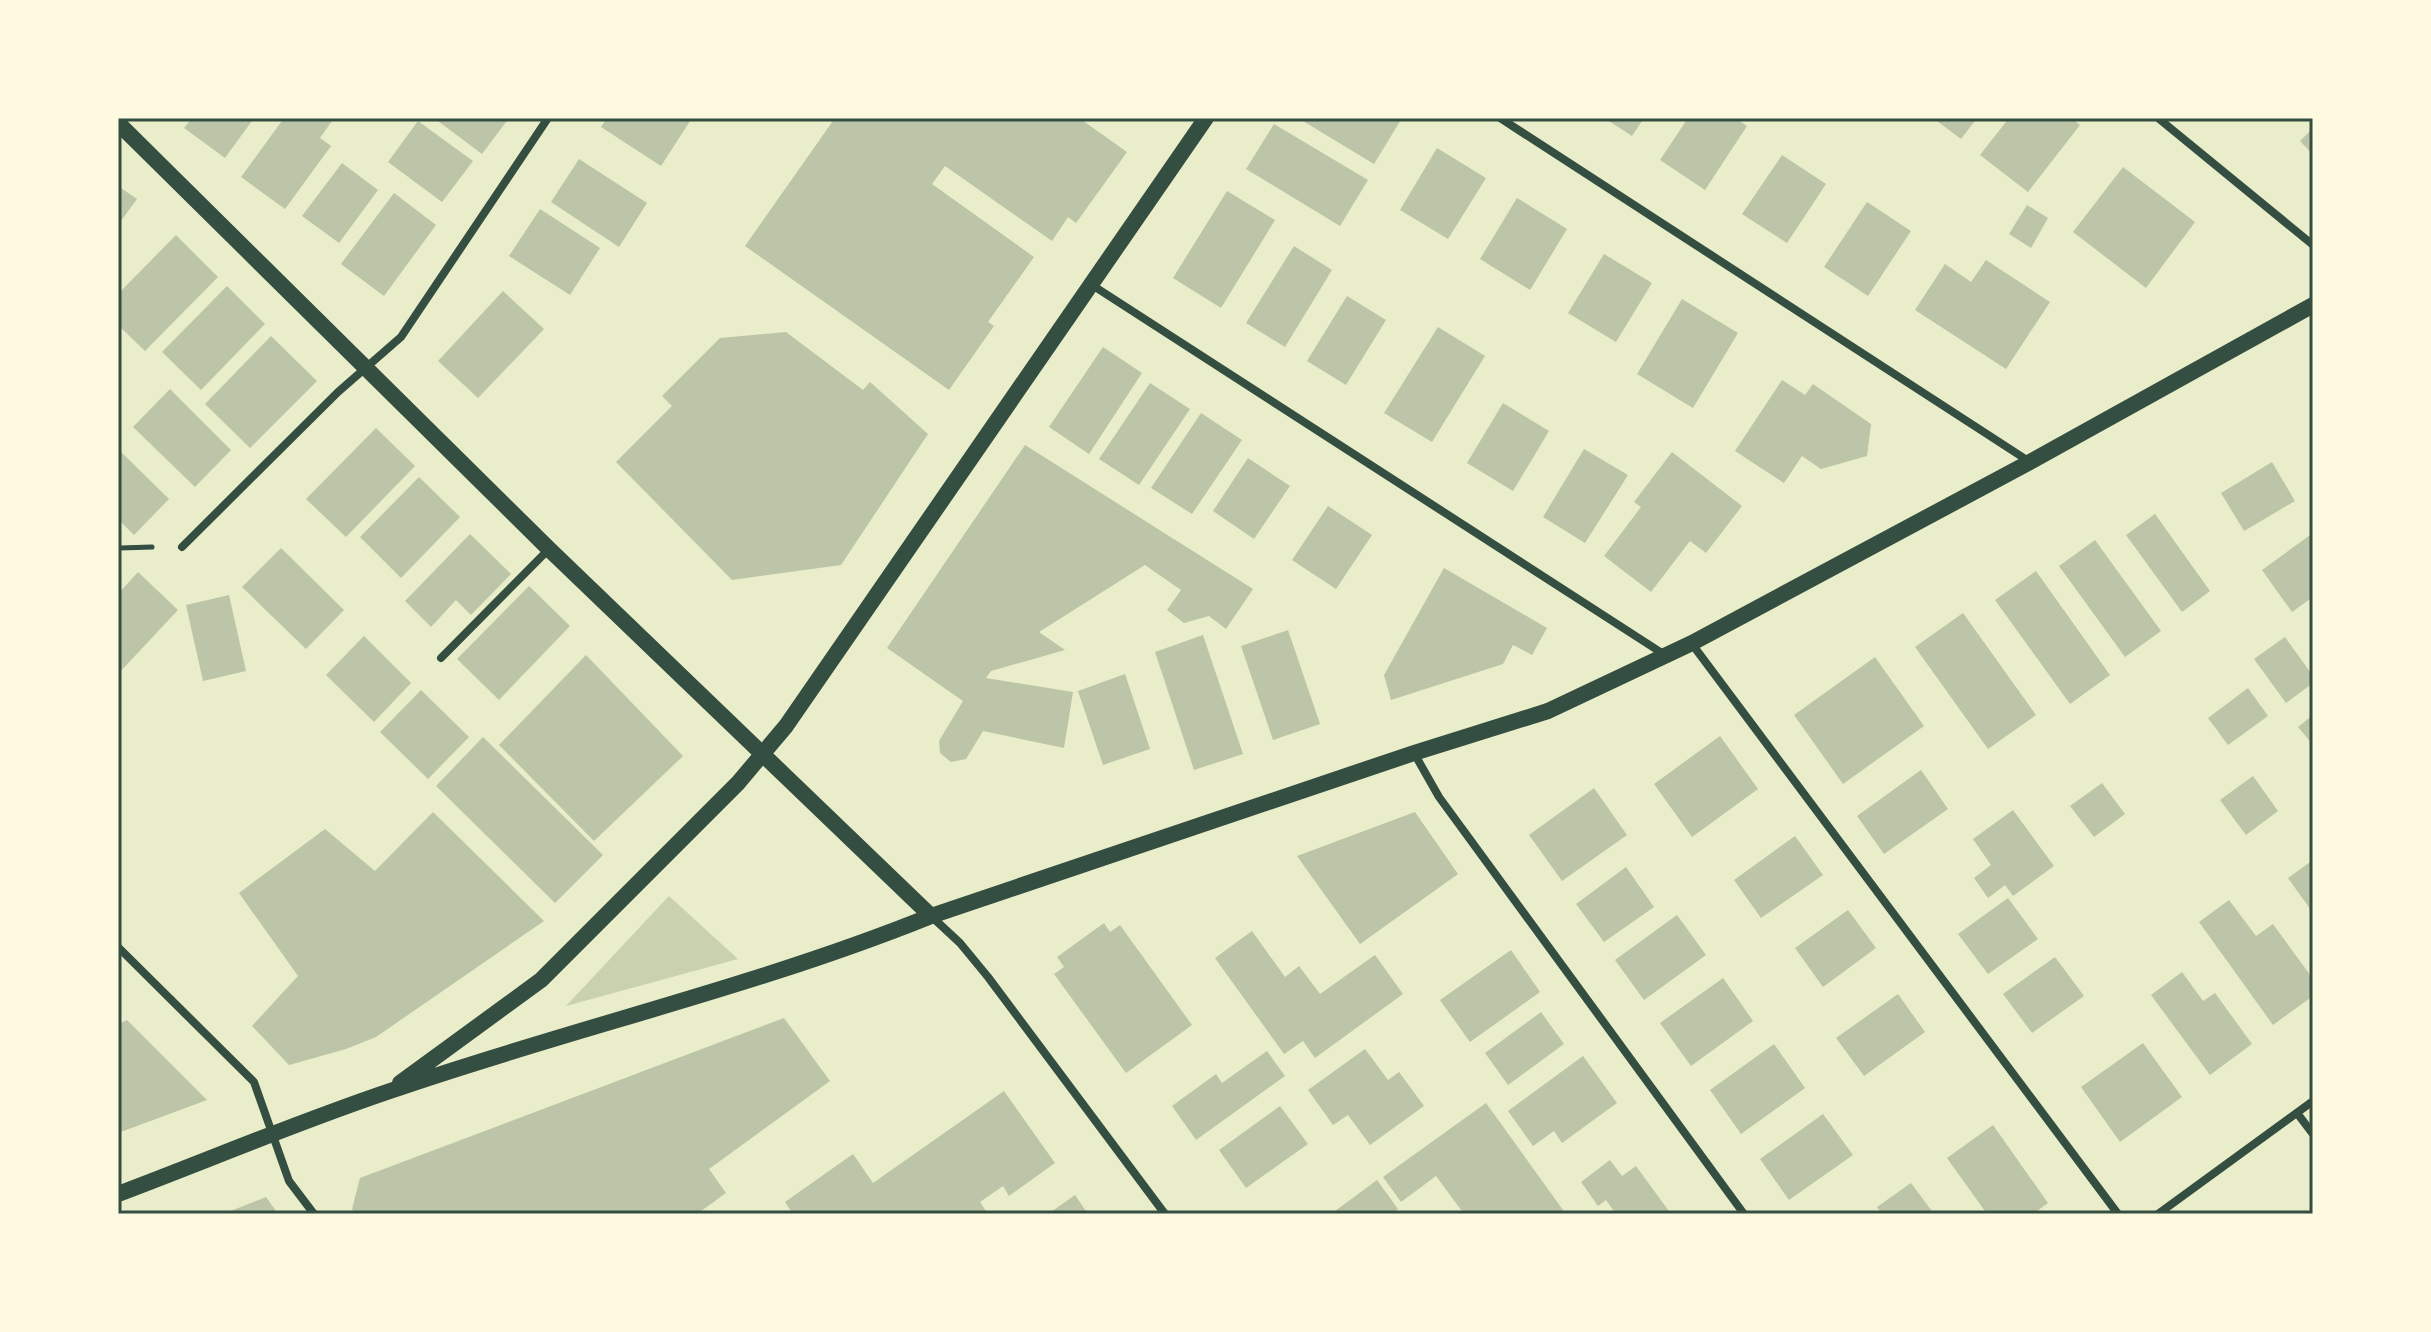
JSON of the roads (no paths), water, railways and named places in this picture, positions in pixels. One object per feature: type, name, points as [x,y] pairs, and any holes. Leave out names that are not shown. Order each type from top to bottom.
[{"type":"main road","points":[[389,1091],[541,980],[763,755],[1206,118]]},
{"type":"main road","points":[[118,123],[549,549],[931,916]]},
{"type":"main road","points":[[118,1194],[389,1091],[803,961],[1414,753],[1548,711],[1692,643],[2030,462],[2313,305]]},
{"type":"street","points":[[182,547],[338,392],[401,337],[548,118]]},
{"type":"street","points":[[1500,118],[2030,462]]},
{"type":"street","points":[[2158,118],[2313,245]]},
{"type":"street","points":[[1092,285],[1665,655]]},
{"type":"street","points":[[441,658],[549,549]]},
{"type":"street","points":[[1692,643],[2118,1214]]},
{"type":"street","points":[[1414,753],[1439,797],[1744,1214]]},
{"type":"street","points":[[931,916],[960,943],[988,977],[1165,1214]]},
{"type":"street","points":[[118,947],[254,1082],[289,1181],[314,1214]]},
{"type":"street","points":[[2158,1214],[2313,1101]]},
{"type":"street","points":[[2297,1113],[2313,1134]]}]
